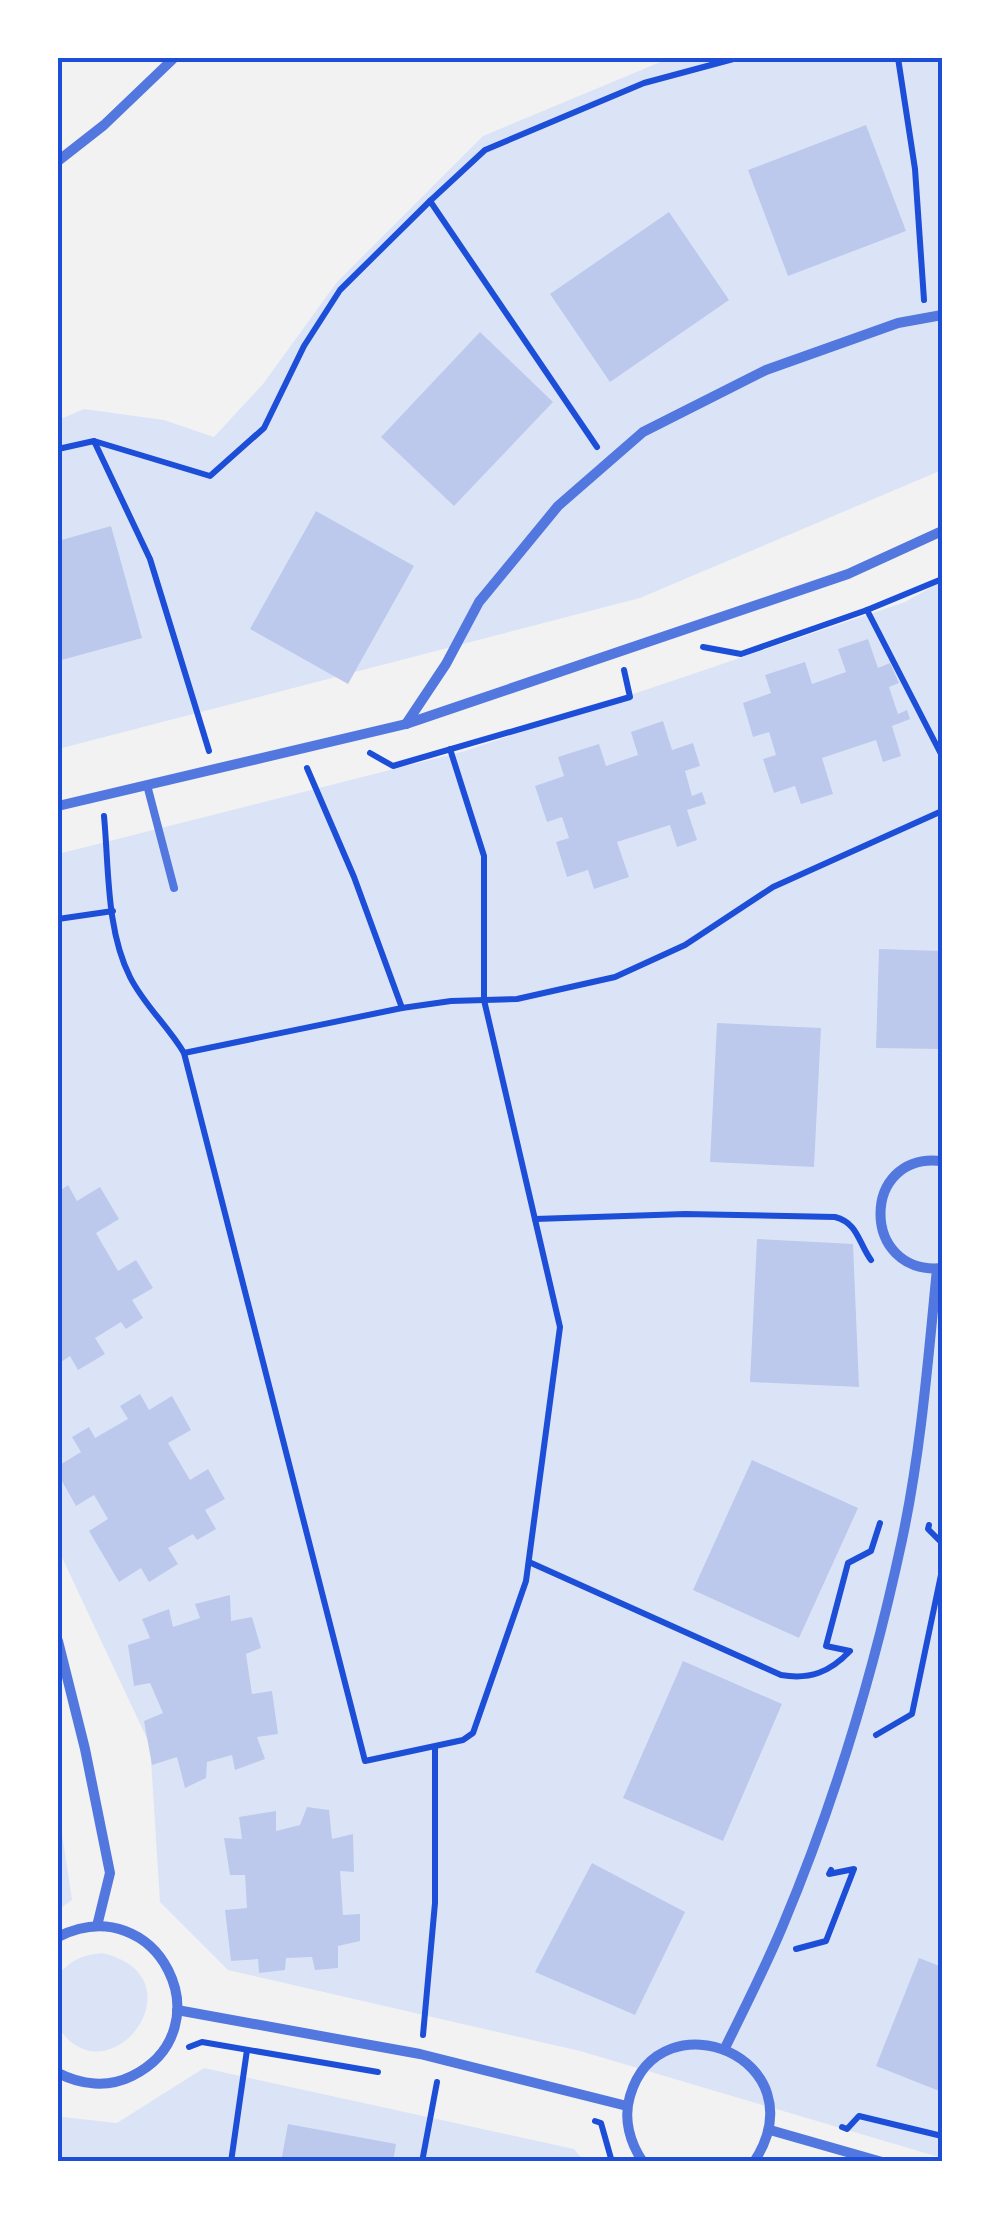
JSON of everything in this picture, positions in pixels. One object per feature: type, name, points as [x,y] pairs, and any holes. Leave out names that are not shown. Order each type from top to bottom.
[{"type":"street","points":[[58,161],[104,126],[174,58]]},
{"type":"street","points":[[406,724],[446,664],[479,602],[558,506],[644,432],[766,370],[898,323],[942,315]]},
{"type":"street","points":[[58,806],[406,724],[848,574],[942,532]]},
{"type":"street","points":[[726,2048],[783,1925],[832,1799],[872,1669],[903,1537],[940,1268],[918,1266],[900,1258],[880,1226],[880,1208],[885,1189],[896,1174],[912,1163],[942,1161]]},
{"type":"street","points":[[58,1642],[110,1873],[97,1926]]},
{"type":"street","points":[[58,1938],[77,1929],[97,1926],[133,1934],[167,1965],[174,1982],[177,2010],[166,2046],[132,2076],[95,2084],[58,2073]]},
{"type":"street","points":[[177,2010],[420,2054],[628,2106]]},
{"type":"street","points":[[644,2162],[630,2138],[628,2106],[637,2079],[669,2050],[697,2043],[726,2048],[753,2067],[762,2081],[768,2096],[770,2130],[754,2162]]},
{"type":"street","points":[[770,2130],[882,2162]]},
{"type":"lane","points":[[148,785],[174,888]]},
{"type":"path","points":[[58,449],[94,441],[210,476],[264,428],[304,346],[340,290],[485,150],[644,83],[737,58]]},
{"type":"path","points":[[898,58],[915,169],[925,318]]},
{"type":"path","points":[[430,202],[608,463]]},
{"type":"path","points":[[94,441],[150,559],[214,769]]},
{"type":"path","points":[[700,646],[741,654],[868,610],[942,579]]},
{"type":"path","points":[[868,610],[942,756]]},
{"type":"path","points":[[360,748],[393,766],[630,697],[622,671],[638,666]]},
{"type":"path","points":[[151,804],[104,816],[113,911],[122,956],[130,978],[184,1052],[365,1761],[463,1740],[473,1732],[515,1619],[529,1562],[560,1328],[484,1000],[484,856],[450,750]]},
{"type":"path","points":[[294,766],[304,763],[327,813],[402,1008]]},
{"type":"path","points":[[184,1052],[402,1008],[451,1000],[517,998],[591,984],[639,968],[685,945],[773,887],[942,810]]},
{"type":"path","points":[[58,920],[113,911]]},
{"type":"path","points":[[535,1219],[685,1214],[835,1217],[850,1223],[874,1265]]},
{"type":"path","points":[[529,1562],[781,1675],[809,1676],[837,1664],[850,1651],[826,1646],[848,1564],[871,1551],[883,1510]]},
{"type":"path","points":[[871,1750],[876,1732],[912,1714],[942,1570]]},
{"type":"path","points":[[420,2054],[435,1904],[435,1747]]},
{"type":"path","points":[[792,1950],[826,1941],[854,1869],[830,1874],[836,1856]]},
{"type":"path","points":[[185,2048],[202,2042],[380,2072]]},
{"type":"path","points":[[231,2162],[247,2050]]},
{"type":"path","points":[[418,2078],[456,2086]]},
{"type":"path","points":[[422,2162],[437,2082]]},
{"type":"path","points":[[830,2124],[847,2128],[859,2116],[942,2136]]},
{"type":"path","points":[[583,2118],[601,2123],[612,2162]]},
{"type":"shaded area","points":[[670,58],[942,58],[942,470],[640,598],[58,749],[58,420],[84,409],[164,420],[214,437],[263,384],[337,282],[483,136]]},
{"type":"shaded area","points":[[942,581],[942,2158],[580,2051],[228,1970],[160,1902],[150,1745],[58,1549],[58,854],[465,751],[905,602]]},
{"type":"shaded area","points":[[58,1807],[72,1900],[58,1910]]},
{"type":"shaded area","points":[[102,1953],[132,1966],[146,1986],[147,2007],[137,2028],[121,2044],[100,2051],[78,2047],[58,2027],[58,1976],[77,1959]]},
{"type":"shaded area","points":[[204,2068],[574,2149],[584,2161],[58,2161],[58,2112],[63,2117],[117,2123]]},
{"type":"building","points":[[866,125],[906,231],[788,276],[748,170]]},
{"type":"building","points":[[669,212],[729,300],[610,382],[550,294]]},
{"type":"building","points":[[480,332],[553,402],[454,506],[381,437]]},
{"type":"building","points":[[316,511],[414,566],[348,684],[250,629]]},
{"type":"building","points":[[111,526],[142,638],[58,661],[58,541]]},
{"type":"building","points":[[868,639],[878,668],[890,663],[899,683],[889,687],[898,714],[907,710],[910,719],[892,726],[901,756],[883,762],[876,740],[822,758],[833,794],[801,804],[795,786],[774,793],[763,759],[776,755],[769,732],[753,737],[743,703],[771,693],[765,675],[805,662],[812,684],[846,672],[838,649]]},
{"type":"building","points":[[663,721],[672,750],[693,743],[700,766],[685,771],[692,796],[702,792],[706,804],[687,810],[697,840],[677,847],[670,825],[617,842],[629,877],[594,889],[588,870],[567,877],[556,842],[569,838],[562,817],[547,822],[535,786],[564,776],[558,757],[599,744],[606,766],[638,755],[631,732]]},
{"type":"building","points":[[879,949],[942,951],[942,1049],[876,1048]]},
{"type":"building","points":[[717,1023],[821,1028],[814,1167],[710,1162]]},
{"type":"building","points":[[68,1185],[77,1201],[100,1187],[119,1219],[96,1233],[118,1271],[136,1260],[153,1288],[132,1300],[143,1318],[126,1329],[121,1322],[95,1338],[105,1354],[78,1370],[70,1356],[58,1364],[58,1192]]},
{"type":"building","points":[[757,1239],[853,1244],[859,1387],[750,1382]]},
{"type":"building","points":[[140,1394],[149,1410],[172,1396],[191,1430],[168,1443],[190,1480],[208,1469],[225,1499],[205,1510],[216,1529],[197,1540],[193,1534],[168,1548],[178,1564],[149,1582],[141,1568],[119,1582],[89,1531],[108,1519],[94,1495],[76,1506],[58,1474],[58,1466],[81,1452],[72,1437],[89,1427],[95,1438],[128,1419],[120,1406]]},
{"type":"building","points":[[752,1460],[858,1508],[799,1638],[693,1590]]},
{"type":"building","points":[[230,1595],[231,1621],[252,1617],[261,1648],[246,1654],[252,1694],[272,1691],[278,1734],[257,1737],[265,1759],[235,1770],[232,1755],[207,1762],[206,1778],[185,1788],[177,1757],[152,1765],[144,1721],[163,1713],[150,1683],[134,1686],[128,1645],[150,1638],[142,1619],[169,1609],[173,1627],[200,1618],[195,1604]]},
{"type":"building","points":[[683,1661],[782,1704],[723,1841],[623,1798]]},
{"type":"building","points":[[307,1807],[329,1810],[332,1839],[353,1834],[354,1872],[340,1871],[343,1915],[360,1914],[360,1941],[338,1946],[338,1968],[315,1970],[312,1957],[286,1958],[285,1970],[259,1973],[258,1959],[231,1961],[225,1910],[247,1908],[245,1875],[230,1875],[224,1838],[242,1839],[239,1817],[276,1811],[276,1831],[300,1825]]},
{"type":"building","points":[[592,1863],[685,1912],[635,2015],[535,1972]]},
{"type":"building","points":[[919,1958],[942,1967],[942,2092],[876,2066]]},
{"type":"building","points":[[288,2124],[396,2144],[393,2162],[281,2162]]}]
